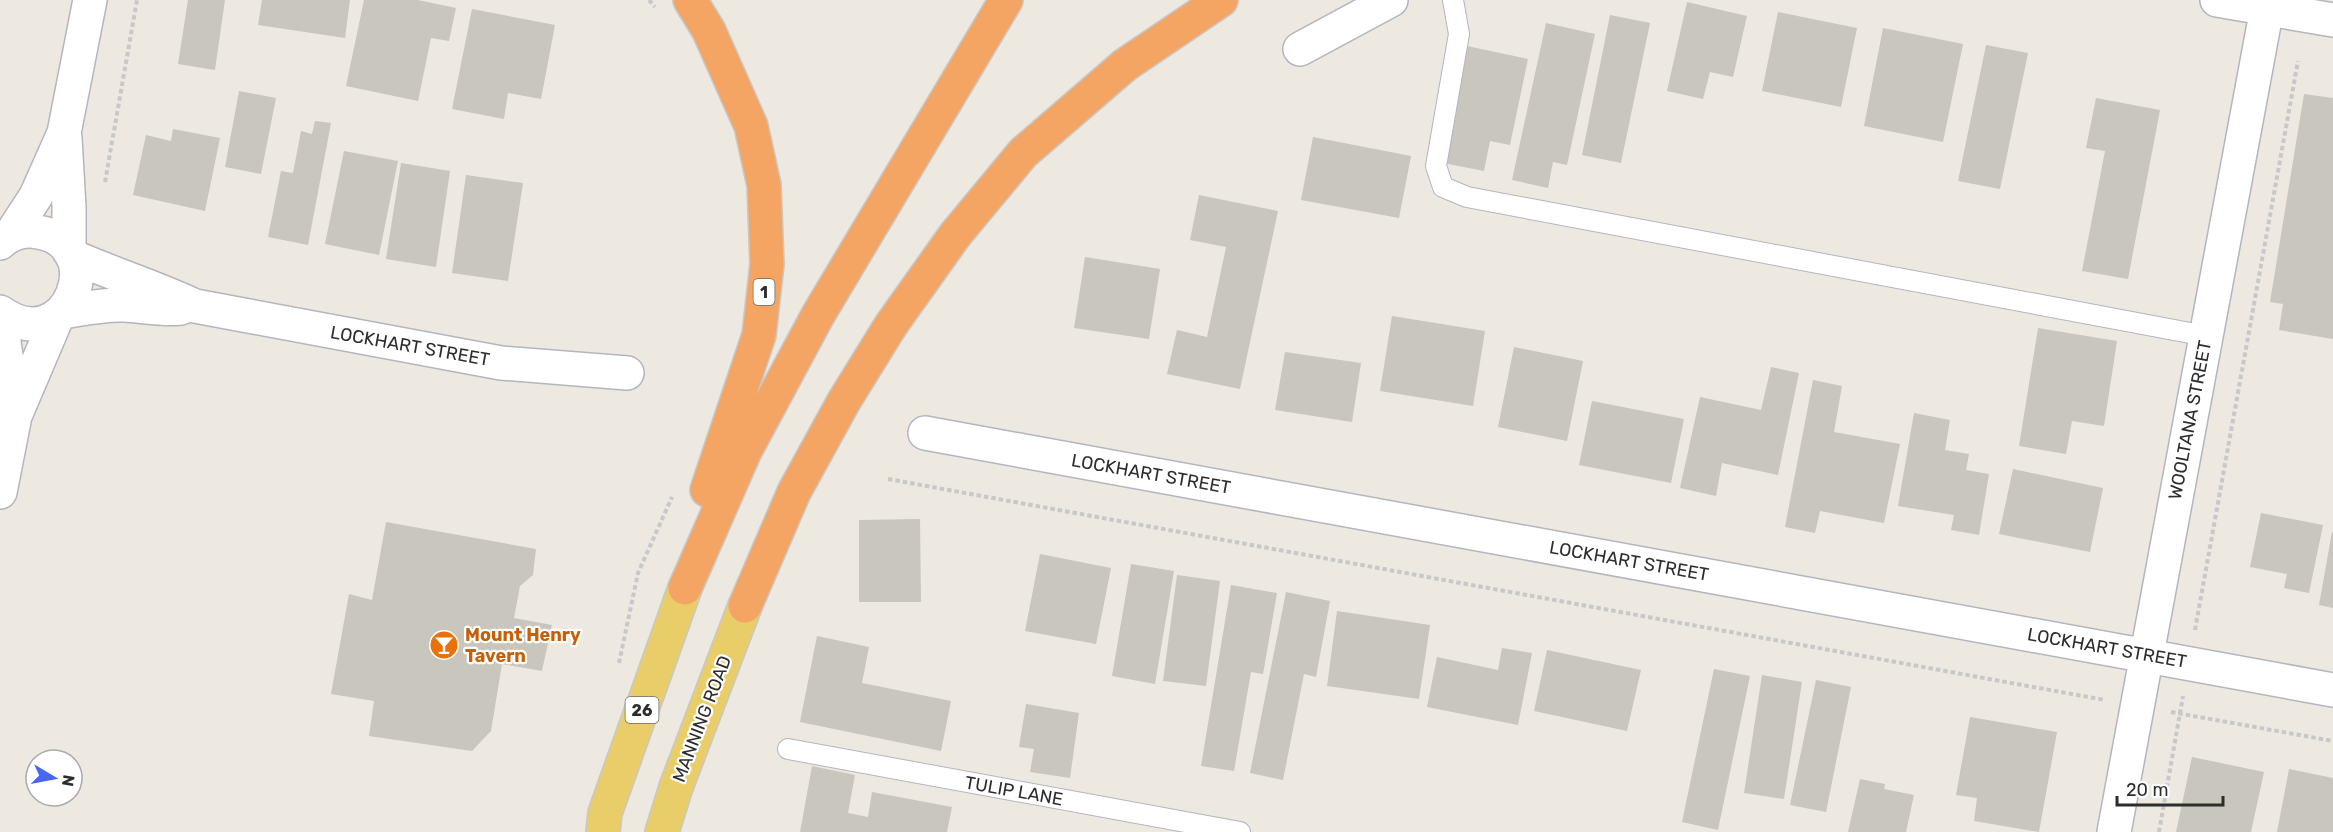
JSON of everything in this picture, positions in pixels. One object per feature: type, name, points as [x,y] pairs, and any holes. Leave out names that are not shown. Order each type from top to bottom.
[{"type":"highway","name":"1","points":[[685,588],[704,500],[759,335],[767,264],[764,186],[751,126],[709,31],[690,0]]},
{"type":"highway","points":[[745,606],[794,492],[844,401],[891,325],[954,235],[1023,153],[1125,65],[1221,0]]},
{"type":"highway","points":[[685,588],[745,451],[818,315],[1004,4]]},
{"type":"main road","name":"26","points":[[603,832],[605,813],[685,588]]},
{"type":"main road","name":"MANNING ROAD","points":[[662,832],[676,787],[745,606]]},
{"type":"street","points":[[3,240],[36,196],[64,133],[90,0]]},
{"type":"street","points":[[1300,49],[1391,0]]},
{"type":"street","points":[[2217,0],[2333,20]]},
{"type":"street","name":"WOOLTANA STREET","points":[[2114,832],[2267,8]]},
{"type":"street","points":[[0,492],[15,416],[60,314],[71,300],[76,286],[77,270],[71,253],[64,133]]},
{"type":"street","name":"LOCKHART STREET","points":[[3,240],[26,231],[43,232],[58,239],[71,253],[121,277],[164,291],[195,306],[501,363],[627,373]]},
{"type":"street","name":"LOCKHART STREET","points":[[0,314],[28,324],[39,323],[60,314],[106,306],[123,305],[160,310],[195,306]]},
{"type":"street","points":[[0,314],[15,416]]},
{"type":"street","name":"LOCKHART STREET","points":[[925,433],[2333,690]]},
{"type":"lane","points":[[1453,0],[1459,34],[1436,166],[1443,187],[1467,197],[2206,336]]},
{"type":"lane","name":"TULIP LANE","points":[[788,749],[1240,832]]},
{"type":"path","points":[[104,189],[137,0]]},
{"type":"path","points":[[649,0],[656,9]]},
{"type":"path","points":[[2158,832],[2298,61]]},
{"type":"path","points":[[888,479],[2333,741]]},
{"type":"path","points":[[618,666],[638,573],[674,493]]},
{"type":"building","points":[[188,0],[225,0],[215,70],[178,64]]},
{"type":"building","points":[[262,0],[350,0],[345,38],[258,25]]},
{"type":"building","points":[[364,0],[418,0],[456,8],[449,41],[431,38],[418,101],[346,86]]},
{"type":"building","points":[[1687,2],[1747,16],[1733,77],[1710,72],[1703,99],[1667,91]]},
{"type":"building","points":[[472,9],[555,25],[541,99],[508,93],[504,119],[452,109]]},
{"type":"building","points":[[1778,12],[1857,28],[1841,107],[1762,91]]},
{"type":"building","points":[[1610,15],[1650,23],[1621,163],[1582,155]]},
{"type":"building","points":[[1546,23],[1595,34],[1567,165],[1553,162],[1548,188],[1512,180]]},
{"type":"building","points":[[1883,28],[1963,44],[1943,142],[1864,126]]},
{"type":"building","points":[[1986,45],[2028,53],[2000,189],[1958,181]]},
{"type":"building","points":[[1467,46],[1528,59],[1510,145],[1490,141],[1484,171],[1443,163]]},
{"type":"building","points":[[239,91],[276,98],[261,174],[225,167]]},
{"type":"building","points":[[2304,94],[2333,98],[2333,339],[2279,330],[2283,304],[2270,302]]},
{"type":"building","points":[[2096,98],[2160,110],[2128,279],[2082,271],[2105,151],[2086,148]]},
{"type":"building","points":[[315,121],[331,123],[308,245],[268,237],[281,171],[293,173],[301,131],[312,134]]},
{"type":"building","points":[[173,129],[220,138],[205,211],[133,195],[146,135],[171,141]]},
{"type":"building","points":[[1313,137],[1411,156],[1399,218],[1301,200]]},
{"type":"building","points":[[344,151],[398,161],[379,255],[325,244]]},
{"type":"building","points":[[401,163],[450,171],[436,267],[386,259]]},
{"type":"building","points":[[466,175],[523,183],[508,281],[452,273]]},
{"type":"building","points":[[1199,195],[1278,211],[1240,389],[1167,374],[1177,330],[1207,337],[1226,247],[1190,240]]},
{"type":"building","points":[[1085,257],[1160,269],[1149,339],[1074,328]]},
{"type":"building","points":[[1392,316],[1485,331],[1473,406],[1380,391]]},
{"type":"building","points":[[2038,328],[2117,341],[2104,426],[2072,421],[2066,454],[2019,446]]},
{"type":"building","points":[[1514,347],[1583,361],[1567,441],[1498,427]]},
{"type":"building","points":[[1285,352],[1361,363],[1352,422],[1275,410]]},
{"type":"building","points":[[1771,367],[1799,373],[1778,475],[1722,463],[1716,496],[1680,488],[1700,397],[1761,410]]},
{"type":"building","points":[[1813,380],[1842,386],[1834,432],[1900,444],[1884,523],[1820,511],[1815,533],[1785,527]]},
{"type":"building","points":[[1592,401],[1684,419],[1671,483],[1579,465]]},
{"type":"building","points":[[1914,413],[1950,420],[1945,450],[1969,454],[1966,470],[1989,474],[1979,535],[1951,530],[1954,515],[1898,506]]},
{"type":"building","points":[[2013,469],[2103,488],[2090,552],[1999,534]]},
{"type":"building","points":[[2261,513],[2323,525],[2309,593],[2284,588],[2287,574],[2250,567]]},
{"type":"building","points":[[920,519],[921,602],[859,602],[859,520]]},
{"type":"building","name":"Mount Henry Tavern","points":[[386,522],[536,549],[533,575],[520,586],[514,618],[552,625],[542,671],[502,664],[491,731],[472,751],[369,736],[374,701],[331,694],[349,594],[372,600]]},
{"type":"building","points":[[2333,532],[2333,608],[2319,605]]},
{"type":"building","points":[[1040,554],[1111,568],[1096,644],[1025,631]]},
{"type":"building","points":[[1131,564],[1174,571],[1155,684],[1112,676]]},
{"type":"building","points":[[1177,575],[1220,581],[1206,686],[1163,681]]},
{"type":"building","points":[[1231,585],[1277,593],[1263,674],[1251,672],[1234,771],[1201,766]]},
{"type":"building","points":[[1286,592],[1330,601],[1316,677],[1304,674],[1283,780],[1250,773]]},
{"type":"building","points":[[1337,611],[1430,625],[1419,699],[1327,686]]},
{"type":"building","points":[[817,636],[869,647],[862,683],[951,701],[941,751],[800,722]]},
{"type":"building","points":[[1502,648],[1532,653],[1518,725],[1427,707],[1437,657],[1498,670]]},
{"type":"building","points":[[1547,650],[1641,670],[1627,731],[1534,711]]},
{"type":"building","points":[[1714,669],[1750,676],[1718,830],[1682,822]]},
{"type":"building","points":[[1762,675],[1802,682],[1784,799],[1744,793]]},
{"type":"building","points":[[1816,680],[1851,687],[1826,812],[1790,805]]},
{"type":"building","points":[[1026,704],[1079,713],[1070,778],[1030,772],[1034,749],[1019,747]]},
{"type":"building","points":[[1970,717],[2057,732],[2039,832],[1974,821],[1977,798],[1956,795]]},
{"type":"building","points":[[2192,757],[2264,772],[2251,832],[2176,832]]},
{"type":"building","points":[[812,766],[855,775],[848,813],[868,817],[872,792],[952,807],[947,832],[800,832]]},
{"type":"building","points":[[2289,769],[2333,778],[2333,832],[2277,832]]},
{"type":"building","points":[[1860,779],[1885,784],[1884,789],[1914,795],[1906,832],[1848,832]]},
{"type":"place","name":"Mount Henry Tavern","points":[[444,645]]}]
